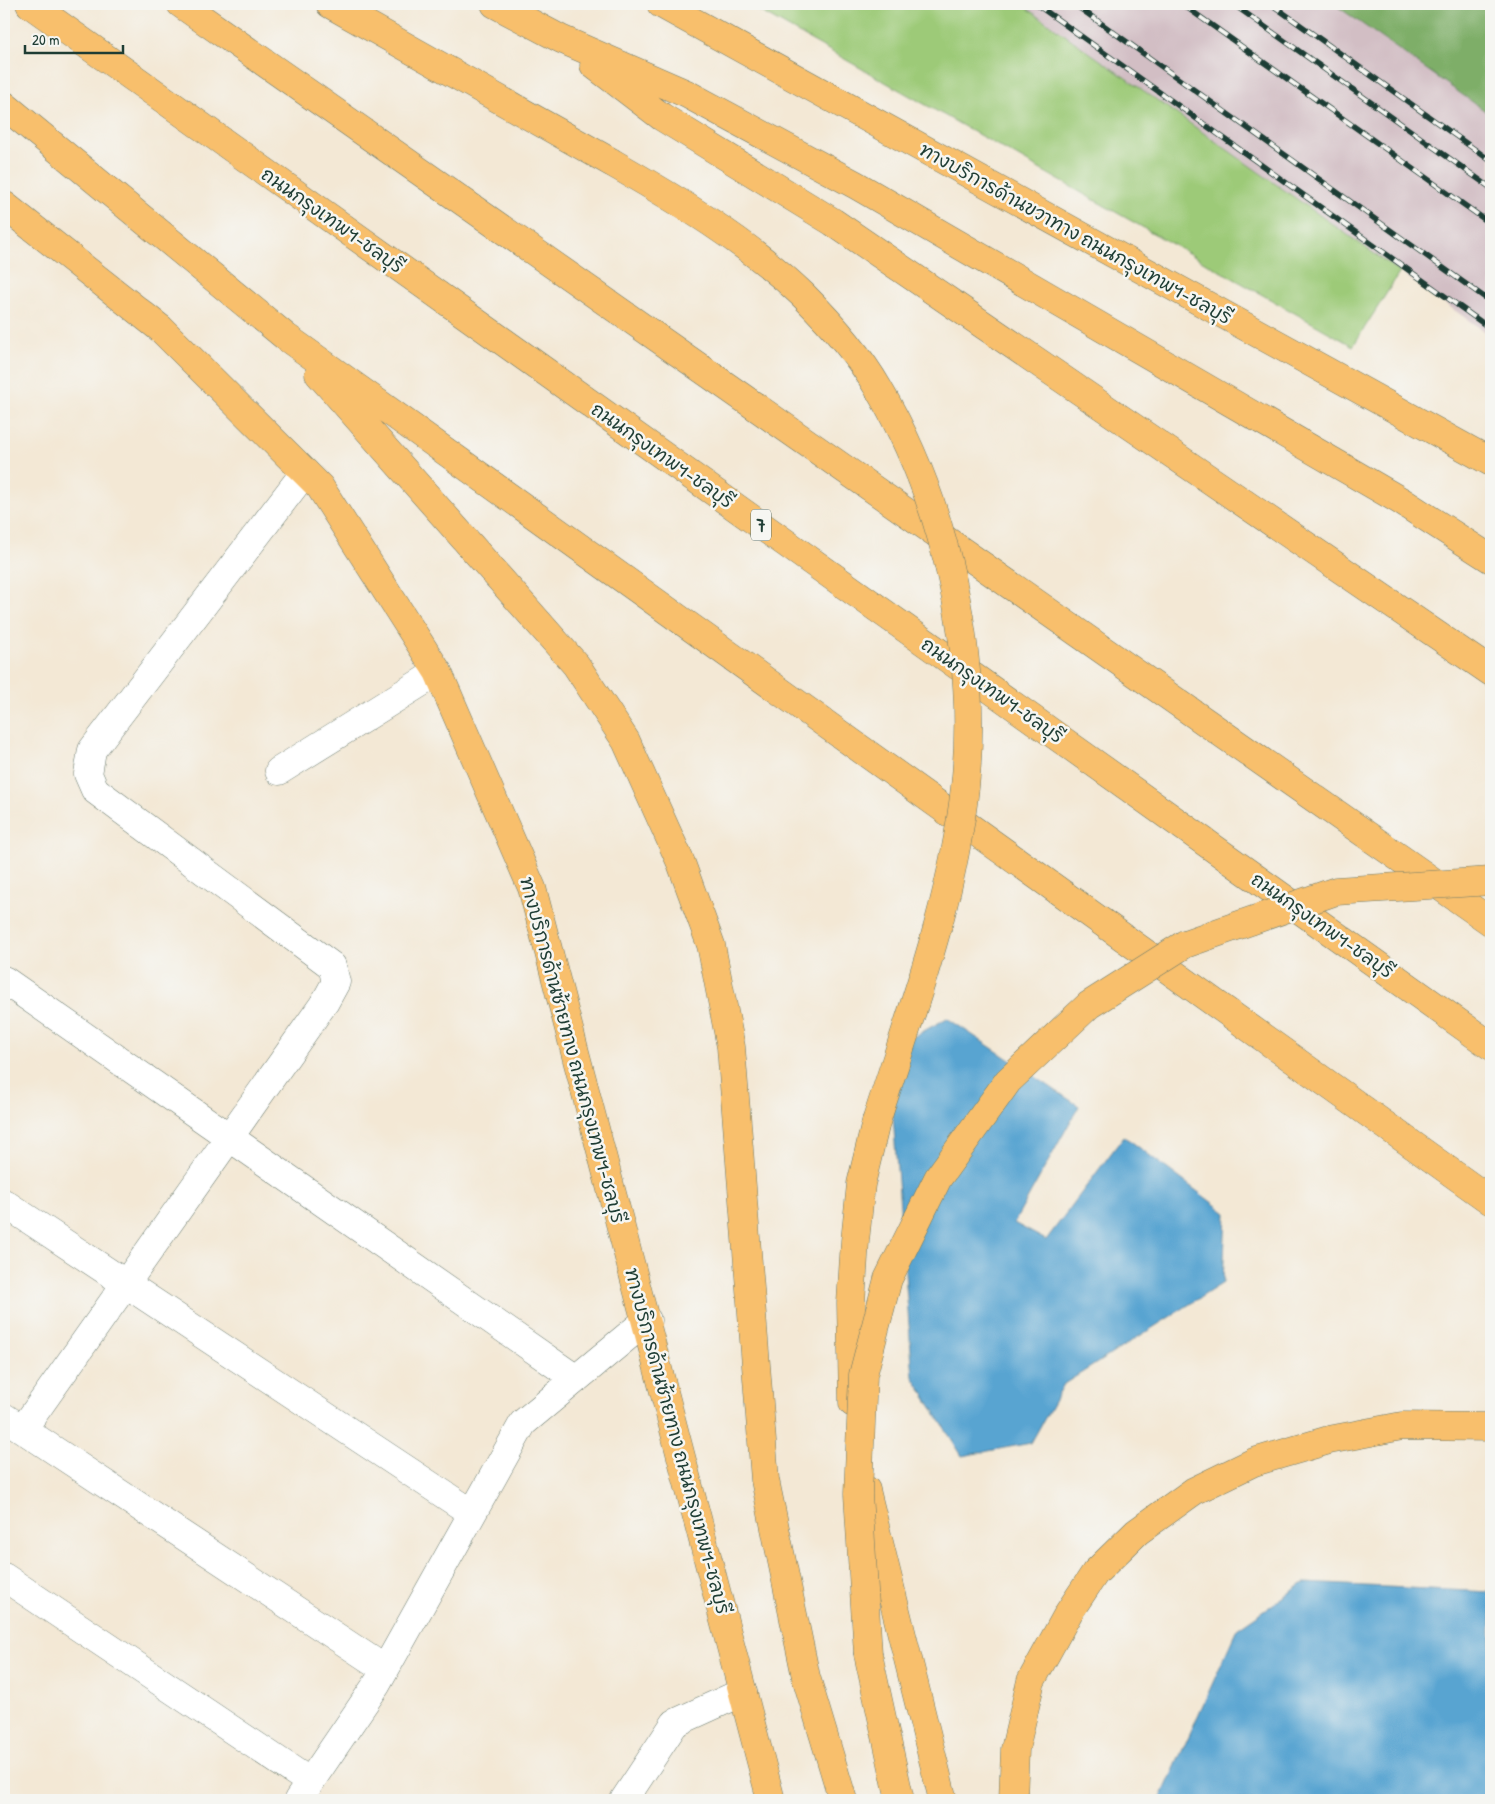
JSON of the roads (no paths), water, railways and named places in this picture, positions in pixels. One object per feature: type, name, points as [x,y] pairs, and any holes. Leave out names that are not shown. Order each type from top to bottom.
[{"type":"main road","name":"ถนนกรุงเทพฯ-ชลบุรี","points":[[30,4],[1491,1046]]},
{"type":"main road","points":[[181,4],[1491,922]]},
{"type":"main road","points":[[330,4],[611,162],[710,222],[760,258],[804,297],[844,341],[877,385],[903,434],[926,494],[948,562],[961,626],[969,707],[965,786],[948,885],[931,948],[876,1122],[862,1184],[851,1303],[851,1392],[860,1466],[879,1552],[943,1800]]},
{"type":"main road","points":[[495,4],[561,39],[687,94],[847,180],[1401,500],[1491,559]]},
{"type":"main road","name":"ทางบริการด้านขวาทาง ถนนกรุงเทพฯ-ชลบุรี","points":[[661,4],[1491,462]]},
{"type":"main road","points":[[561,39],[662,117],[833,222],[1491,672]]},
{"type":"main road","points":[[4,105],[286,337],[1491,1202]]},
{"type":"main road","name":"ทางบริการด้านซ้ายทาง ถนนกรุงเทพฯ-ชลบุรี","points":[[4,205],[161,328],[320,487],[438,672],[532,888],[647,1320],[771,1800]]},
{"type":"main road","points":[[286,337],[576,665],[626,741],[682,863],[711,945],[730,1047],[765,1480],[806,1677],[843,1800]]},
{"type":"main road","points":[[900,1800],[868,1654],[858,1494],[863,1375],[888,1279],[938,1178],[1008,1081],[1089,1006],[1185,944],[1336,891],[1491,881]]},
{"type":"main road","points":[[1013,1800],[1015,1749],[1031,1681],[1069,1612],[1095,1573],[1137,1532],[1194,1491],[1254,1462],[1329,1440],[1402,1426],[1473,1425],[1491,1427]]},
{"type":"street","points":[[305,472],[92,750],[88,774],[95,790],[332,966],[336,982],[325,1002],[126,1284],[13,1423],[385,1669]]},
{"type":"street","points":[[279,770],[438,672]]},
{"type":"street","points":[[4,980],[576,1379]]},
{"type":"street","points":[[4,1203],[472,1513]]},
{"type":"street","points":[[4,1577],[304,1791],[385,1669],[523,1423],[647,1320]]},
{"type":"street","points":[[624,1800],[675,1723],[743,1692]]},
{"type":"water","points":[[947,1018],[1079,1106],[1014,1223],[1046,1240],[1124,1136],[1226,1213],[1223,1283],[1064,1384],[1031,1443],[962,1456],[913,1377],[888,1051]]},
{"type":"water","points":[[1304,1583],[1491,1592],[1491,1800],[1160,1800],[1237,1629]]},
{"type":"railway","points":[[1036,4],[1491,329]]},
{"type":"railway","points":[[1074,4],[1491,302]]},
{"type":"railway","points":[[1182,4],[1491,224]]},
{"type":"railway","points":[[1233,4],[1491,188]]},
{"type":"railway","points":[[1271,4],[1491,161]]}]
